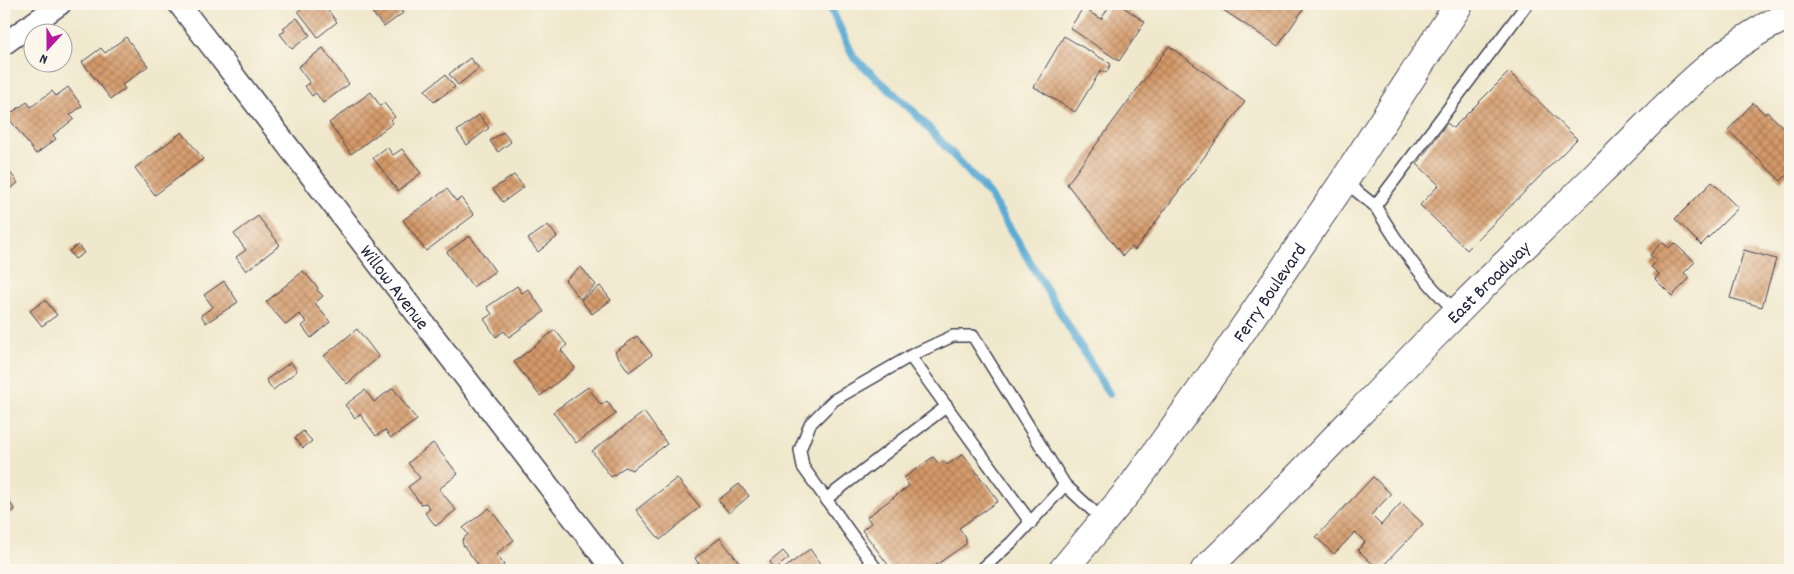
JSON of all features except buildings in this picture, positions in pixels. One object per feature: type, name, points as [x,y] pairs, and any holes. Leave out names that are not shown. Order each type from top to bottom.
[{"type":"street","points":[[4,44],[60,4]]},
{"type":"street","name":"Willow Avenue","points":[[179,4],[613,570]]},
{"type":"street","name":"Ferry Boulevard","points":[[1063,570],[1131,488],[1218,366],[1344,181],[1460,4]]},
{"type":"street","name":"East Broadway","points":[[1205,570],[1269,509],[1457,312],[1682,92],[1741,42],[1768,24],[1790,15]]},
{"type":"lane","points":[[1375,206],[1527,4]]},
{"type":"lane","points":[[1344,181],[1375,206],[1402,250],[1440,296],[1457,312]]},
{"type":"lane","points":[[877,570],[803,467],[800,450],[810,424],[834,400],[910,356],[953,336],[973,336],[1065,486],[1104,521]]},
{"type":"lane","points":[[910,356],[1031,523]]},
{"type":"lane","points":[[826,499],[947,406]]},
{"type":"lane","points":[[981,570],[1031,523],[1065,486]]},
{"type":"waterway","points":[[831,4],[831,9],[854,58],[913,111],[990,195],[1109,394]]}]
